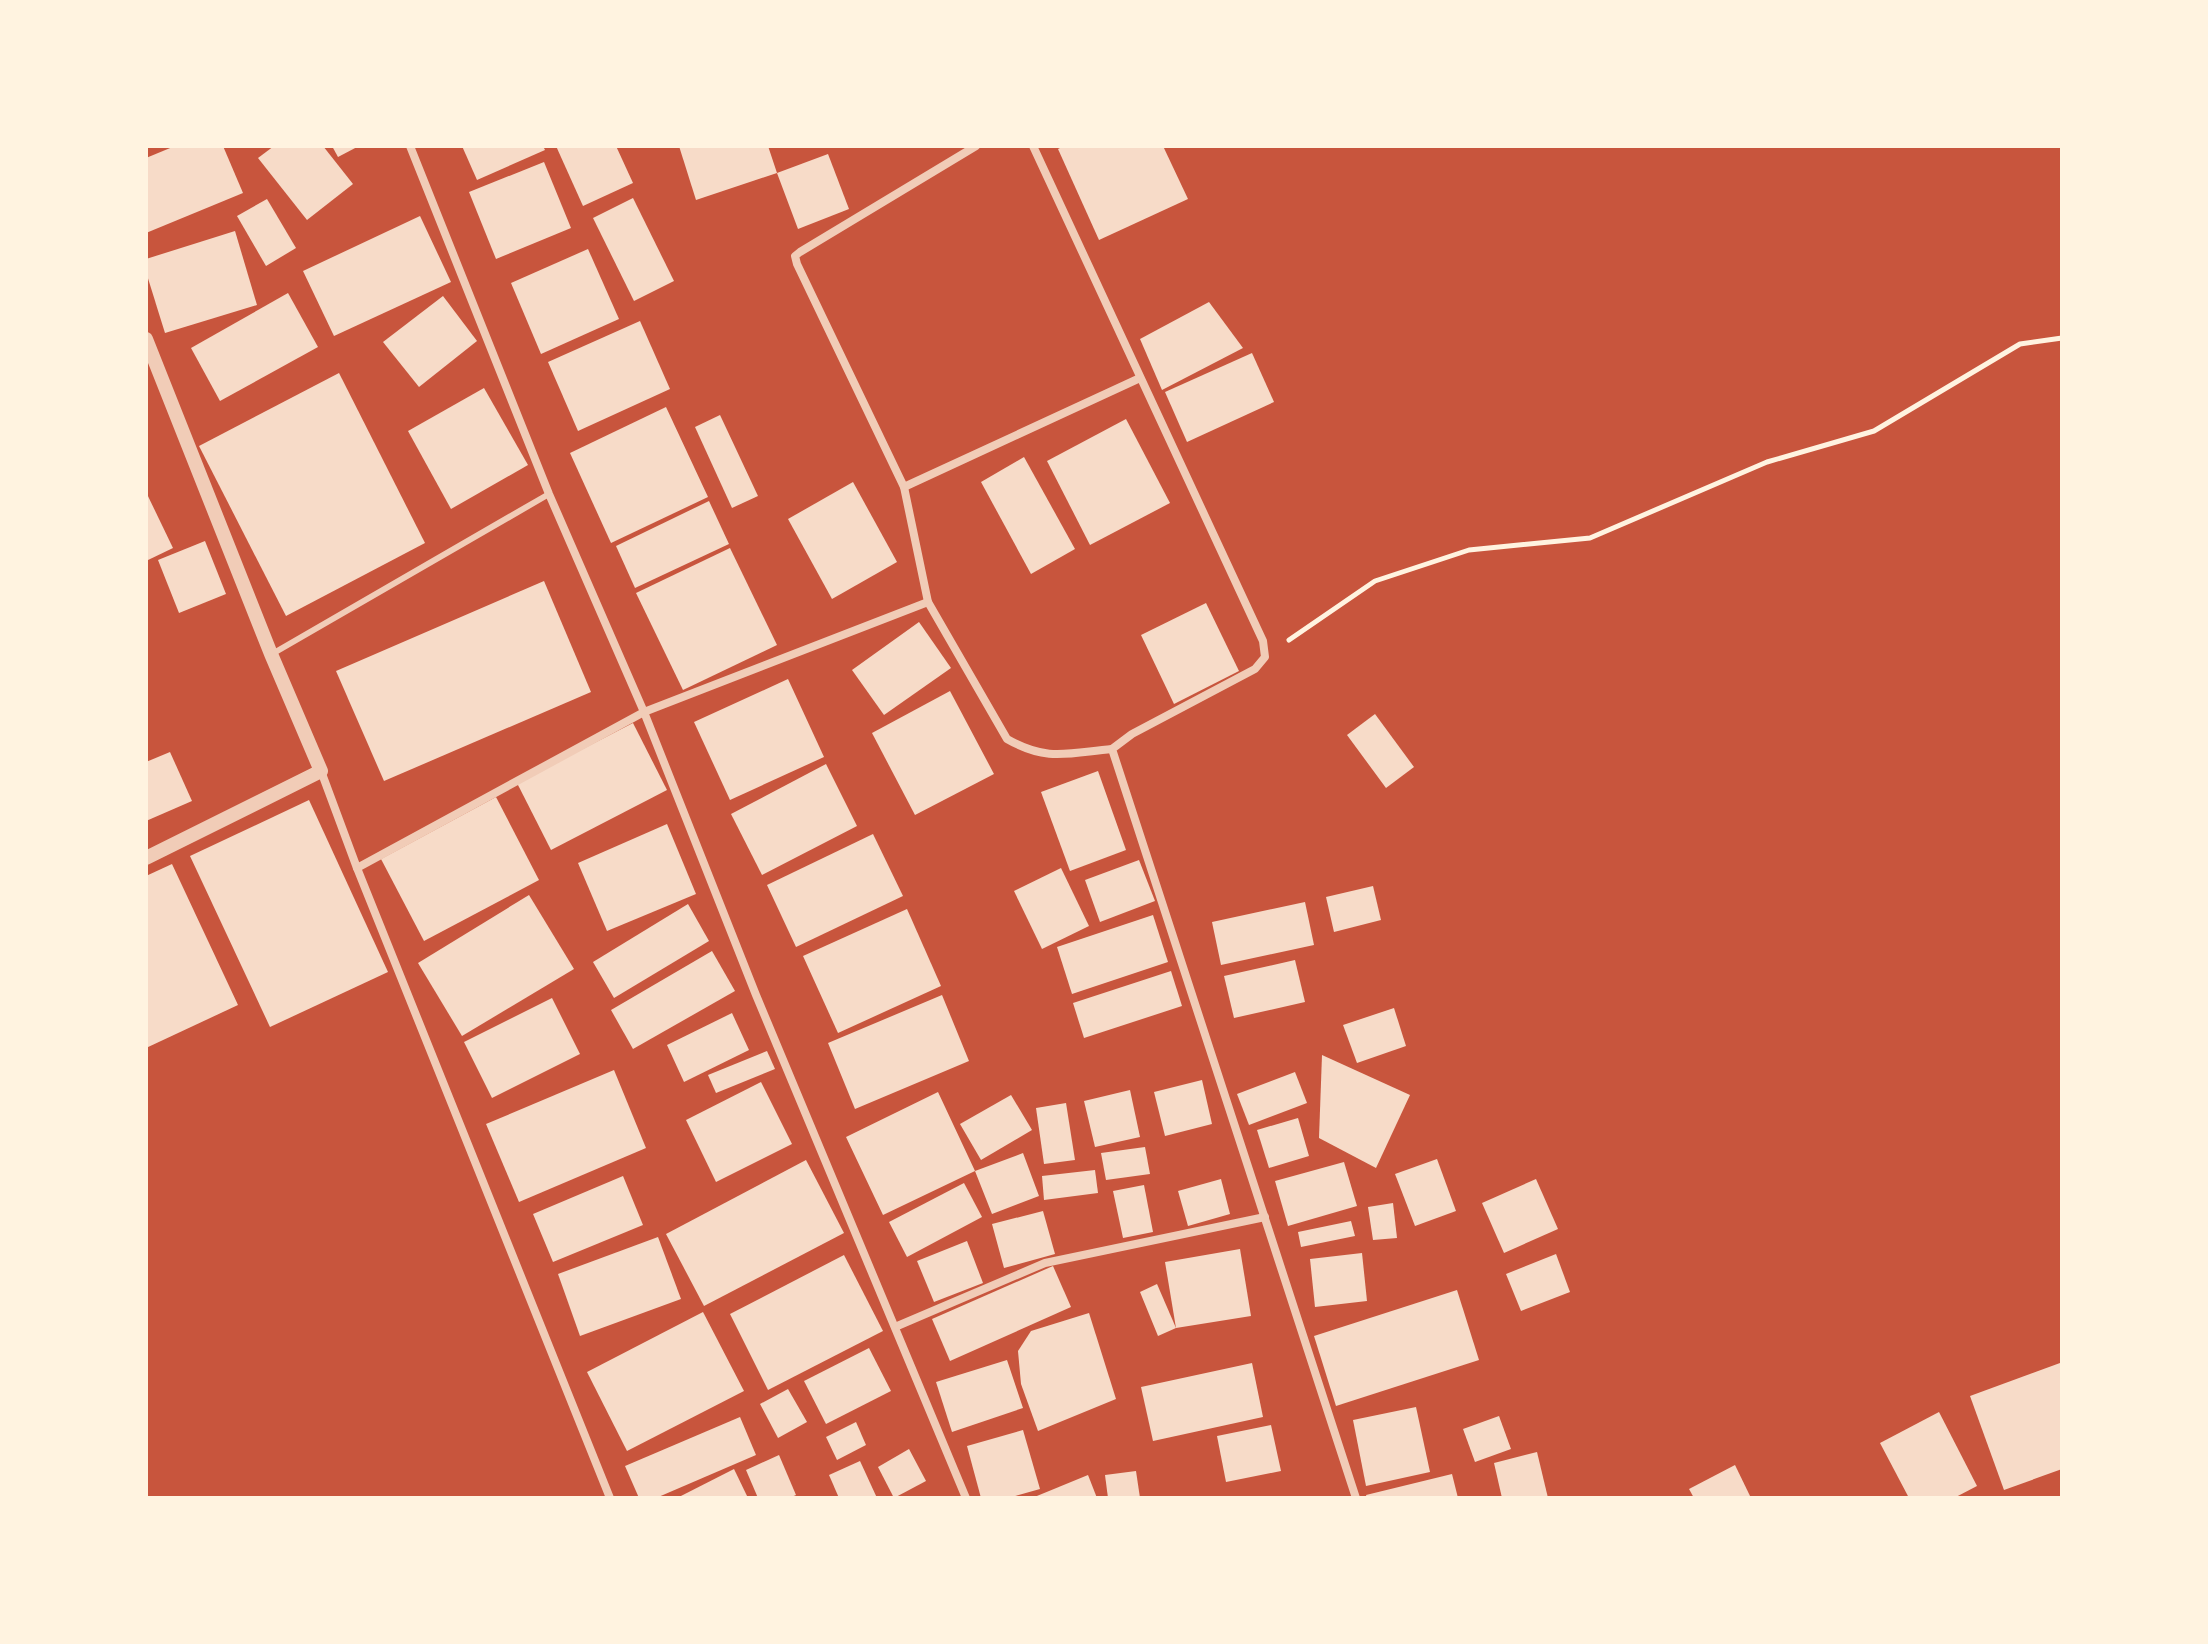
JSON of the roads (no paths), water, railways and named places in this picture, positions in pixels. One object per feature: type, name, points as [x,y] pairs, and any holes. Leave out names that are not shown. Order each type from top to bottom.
[{"type":"street","points":[[410,146],[549,494],[644,712],[756,995],[966,1498]]},
{"type":"street","points":[[976,146],[795,256],[904,487],[928,602],[1007,739],[1028,751],[1050,755],[1112,749],[1132,734],[1255,669],[1265,657],[1263,641],[1033,146]]},
{"type":"street","points":[[146,339],[610,1498]]},
{"type":"street","points":[[904,487],[1140,378]]},
{"type":"street","points":[[357,868],[644,712],[928,602]]},
{"type":"street","points":[[1112,749],[1356,1498]]},
{"type":"street","points":[[146,858],[321,771]]},
{"type":"street","points":[[895,1327],[1045,1263],[1265,1217]]},
{"type":"lane","points":[[271,654],[549,494]]}]
